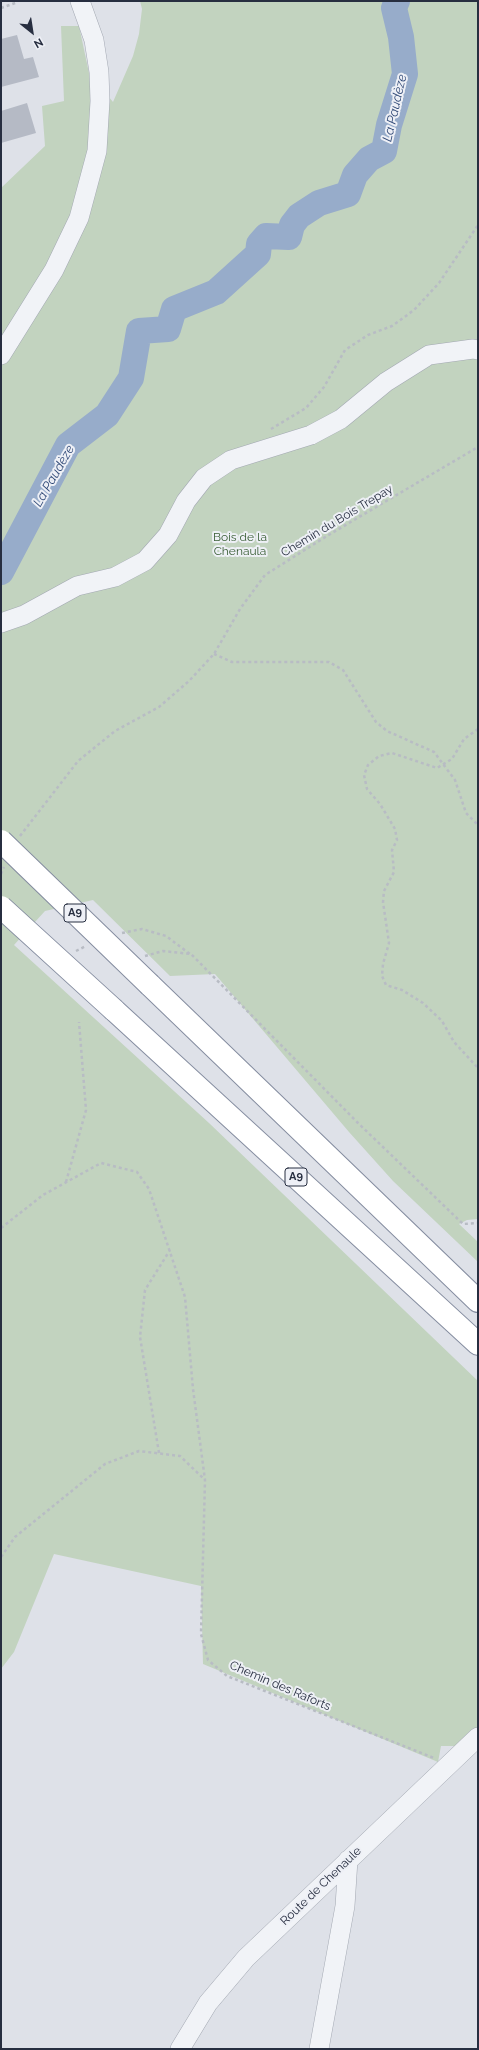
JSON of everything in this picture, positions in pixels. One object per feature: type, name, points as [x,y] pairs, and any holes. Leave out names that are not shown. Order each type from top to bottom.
[{"type":"highway","name":"A9","points":[[9,841],[150,985],[478,1301]]},
{"type":"highway","name":"A9","points":[[1,907],[478,1344]]},
{"type":"street","points":[[1,355],[54,270],[76,224],[97,151],[100,101],[99,72],[94,40],[80,1]]},
{"type":"street","points":[[3,623],[24,615],[76,586],[115,577],[145,561],[168,535],[186,501],[204,478],[231,460],[311,435],[335,422],[386,382],[429,355],[472,349],[478,350]]},
{"type":"street","name":"Route de Chenaule","points":[[180,2049],[208,2003],[246,1958],[478,1737]]},
{"type":"street","points":[[319,2049],[345,1906],[348,1860]]},
{"type":"path","points":[[1,8],[18,2]]},
{"type":"path","points":[[269,431],[306,408],[324,386],[345,350],[368,335],[392,326],[414,310],[439,283],[478,225]]},
{"type":"path","name":"Chemin du Bois Trepay","points":[[9,841],[78,761],[115,731],[159,707],[189,681],[214,654],[240,609],[266,575],[327,536],[478,447]]},
{"type":"path","points":[[214,654],[232,662],[329,662],[342,670],[376,722],[387,731],[434,752],[455,780],[466,813],[478,825]]},
{"type":"path","points":[[478,729],[464,739],[452,759],[438,768],[392,754],[379,756],[368,765],[364,776],[367,789],[380,804],[394,829],[397,840],[392,850],[394,872],[384,891],[383,902],[389,943],[383,964],[382,976],[386,985],[402,990],[423,1003],[442,1021],[454,1042],[478,1068]]},
{"type":"path","points":[[1,874],[8,861]]},
{"type":"path","points":[[143,956],[163,951],[190,954],[358,1123],[463,1224],[478,1223]]},
{"type":"path","points":[[66,1182],[86,1110],[79,1022]]},
{"type":"path","name":"Chemin des Raforts","points":[[1,1228],[43,1195],[101,1163],[136,1172],[149,1189],[185,1297],[193,1389],[205,1480],[201,1634],[208,1660],[227,1676],[449,1764]]},
{"type":"path","points":[[159,1453],[140,1337],[145,1290],[170,1249]]},
{"type":"path","points":[[1,1557],[15,1537],[105,1464],[139,1450],[180,1456],[205,1480]]},
{"type":"green space","name":"Bois de la Chenaula","points":[[140,1],[478,1],[478,1219],[467,1220],[459,1224],[478,1242],[478,1262],[393,1181],[349,1132],[215,974],[170,976],[93,900],[45,911],[14,945],[209,1123],[478,1381],[478,1727],[458,1746],[441,1746],[438,1762],[203,1664],[201,1586],[54,1554],[14,1652],[1,1669],[1,188],[45,146],[42,106],[64,101],[61,26],[79,26],[89,73],[113,102],[133,56],[139,34],[142,9]]},
{"type":"building","points":[[17,35],[24,59],[33,57],[39,77],[1,87],[1,39]]},
{"type":"building","points":[[27,103],[36,133],[1,143],[1,111]]},
{"type":"waterway","name":"La Paudèze","points":[[1,572],[68,445],[107,415],[131,378],[139,331],[168,329],[174,309],[216,292],[258,254],[259,244],[266,236],[289,237],[292,225],[299,216],[319,203],[348,194],[355,175],[369,159],[384,151],[389,125],[405,74],[401,37],[394,8],[397,1]]}]
